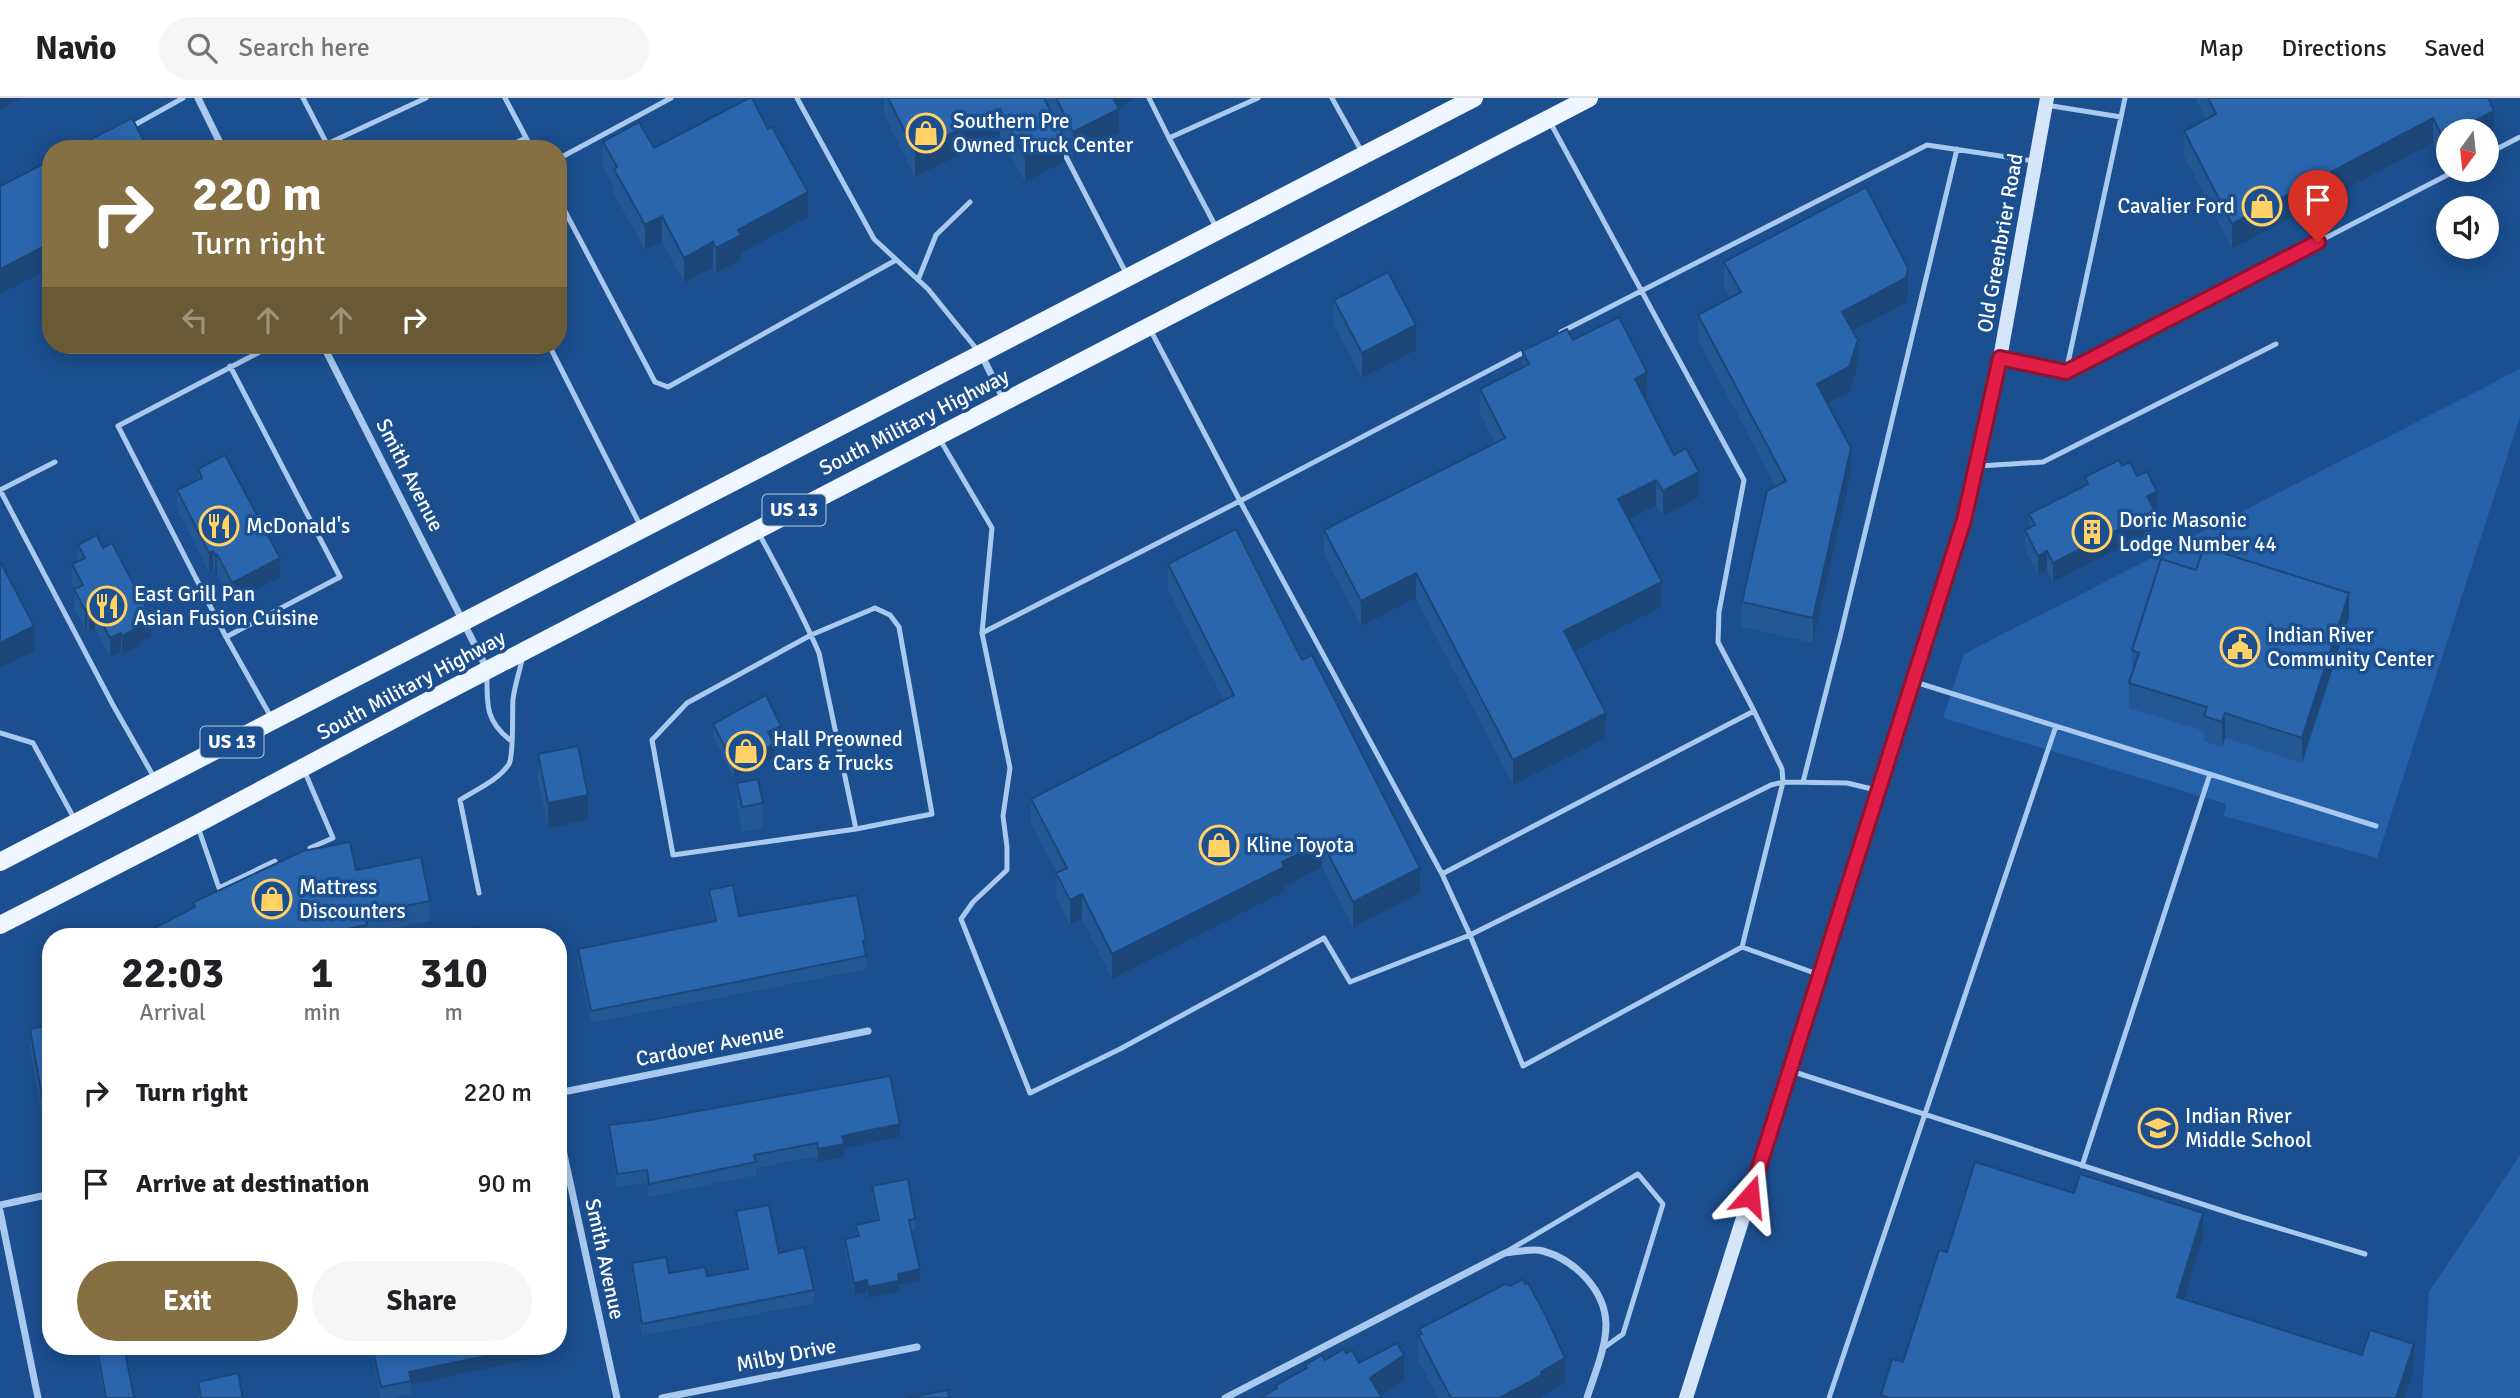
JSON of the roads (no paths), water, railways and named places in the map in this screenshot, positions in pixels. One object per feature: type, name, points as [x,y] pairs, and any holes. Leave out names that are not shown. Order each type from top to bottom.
[{"type":"main road","name":"South Military Highway","points":[[0,862],[1474,98]]},
{"type":"main road","name":"South Military Highway","points":[[0,925],[1589,98]]},
{"type":"street","points":[[198,98],[219,140]]},
{"type":"street","name":"Old Greenbrier Road","points":[[1686,1398],[1964,520],[2000,358],[2046,101]]},
{"type":"street","name":"Smith Avenue","points":[[328,354],[465,621]]},
{"type":"street","points":[[981,354],[1005,400]]},
{"type":"street","points":[[465,621],[488,670]]},
{"type":"street","name":"Cardover Avenue","points":[[567,1091],[868,1031]]},
{"type":"street","name":"Smith Avenue","points":[[567,1168],[617,1398]]},
{"type":"street","points":[[0,1205],[42,1196]]},
{"type":"street","points":[[0,1211],[38,1398]]},
{"type":"street","points":[[1224,1398],[1505,1253],[1541,1251],[1570,1263],[1597,1289],[1606,1323],[1602,1349],[1587,1398]]},
{"type":"street","name":"Milby Drive","points":[[662,1398],[916,1347]]},
{"type":"lane","points":[[126,130],[183,98]]},
{"type":"lane","points":[[303,98],[325,140]]},
{"type":"lane","points":[[336,140],[426,98]]},
{"type":"lane","points":[[505,98],[526,138],[522,140]]},
{"type":"lane","points":[[567,154],[671,98]]},
{"type":"lane","points":[[797,98],[874,239],[918,280],[981,354]]},
{"type":"lane","points":[[1149,98],[1218,231]]},
{"type":"lane","points":[[1169,138],[1258,98]]},
{"type":"lane","points":[[1332,98],[1364,155]]},
{"type":"lane","points":[[2066,372],[2125,98]]},
{"type":"lane","points":[[2046,101],[2121,117]]},
{"type":"lane","points":[[1149,326],[1240,502],[1443,874],[1523,1066],[1742,947],[1783,782],[1782,769],[1718,642],[1719,612],[1744,480],[1549,119]]},
{"type":"lane","points":[[2499,148],[2520,137]]},
{"type":"lane","points":[[1057,138],[1129,277]]},
{"type":"lane","points":[[1556,335],[1927,145],[2037,162]]},
{"type":"lane","points":[[1803,782],[1844,623],[1957,149]]},
{"type":"lane","points":[[2000,358],[2066,372],[2436,181]]},
{"type":"lane","points":[[918,280],[936,235],[970,202]]},
{"type":"lane","points":[[567,215],[655,382],[668,387],[896,260]]},
{"type":"lane","points":[[1976,466],[2043,462],[2276,344]]},
{"type":"lane","points":[[982,633],[1240,502],[1532,348]]},
{"type":"lane","points":[[255,354],[118,426],[273,721]]},
{"type":"lane","points":[[554,354],[642,529]]},
{"type":"lane","points":[[226,636],[341,577],[230,366]]},
{"type":"lane","points":[[937,435],[992,528],[982,633],[1010,768],[1003,816],[1007,870],[973,902],[961,919],[1030,1093],[1120,1049],[1324,938],[1350,982],[1470,935],[1771,785],[1783,782],[1847,783],[1879,791]]},
{"type":"lane","points":[[55,462],[0,490],[113,705],[157,781]]},
{"type":"lane","points":[[757,530],[792,593],[819,653],[856,829]]},
{"type":"lane","points":[[875,608],[890,615],[899,628],[932,814],[856,829],[673,855],[652,740],[687,703],[811,635],[875,608]]},
{"type":"lane","points":[[479,893],[460,800],[498,775],[509,764],[512,753],[510,740],[513,699],[524,651]]},
{"type":"lane","points":[[488,670],[489,712],[497,729],[510,740]]},
{"type":"lane","points":[[1913,681],[2376,826]]},
{"type":"lane","points":[[1443,874],[1754,711]]},
{"type":"lane","points":[[1829,1398],[2056,726]]},
{"type":"lane","points":[[0,733],[33,743],[77,823]]},
{"type":"lane","points":[[303,768],[333,838],[310,848]]},
{"type":"lane","points":[[2082,1166],[2210,774]]},
{"type":"lane","points":[[198,824],[219,888],[275,861]]},
{"type":"lane","points":[[1742,947],[1821,975]]},
{"type":"lane","points":[[1791,1071],[2082,1166],[2365,1254]]},
{"type":"lane","points":[[1505,1253],[1638,1174],[1663,1204],[1623,1334],[1602,1349]]},
{"type":"place","name":"Southern Pre Owned Truck Center","points":[[926,133]]},
{"type":"place","name":"Cavalier Ford","points":[[2262,206]]},
{"type":"place","name":"McDonald's","points":[[219,526]]},
{"type":"place","name":"Doric Masonic Lodge Number 44","points":[[2092,532]]},
{"type":"place","name":"East Grill Pan Asian Fusion Cuisine","points":[[107,606]]},
{"type":"place","name":"Indian River Community Center","points":[[2240,647]]},
{"type":"place","name":"Hall Preowned Cars & Trucks","points":[[746,751]]},
{"type":"place","name":"Kline Toyota","points":[[1219,845]]},
{"type":"place","name":"Mattress Discounters","points":[[272,899]]},
{"type":"place","name":"Indian River Middle School","points":[[2158,1128]]}]
